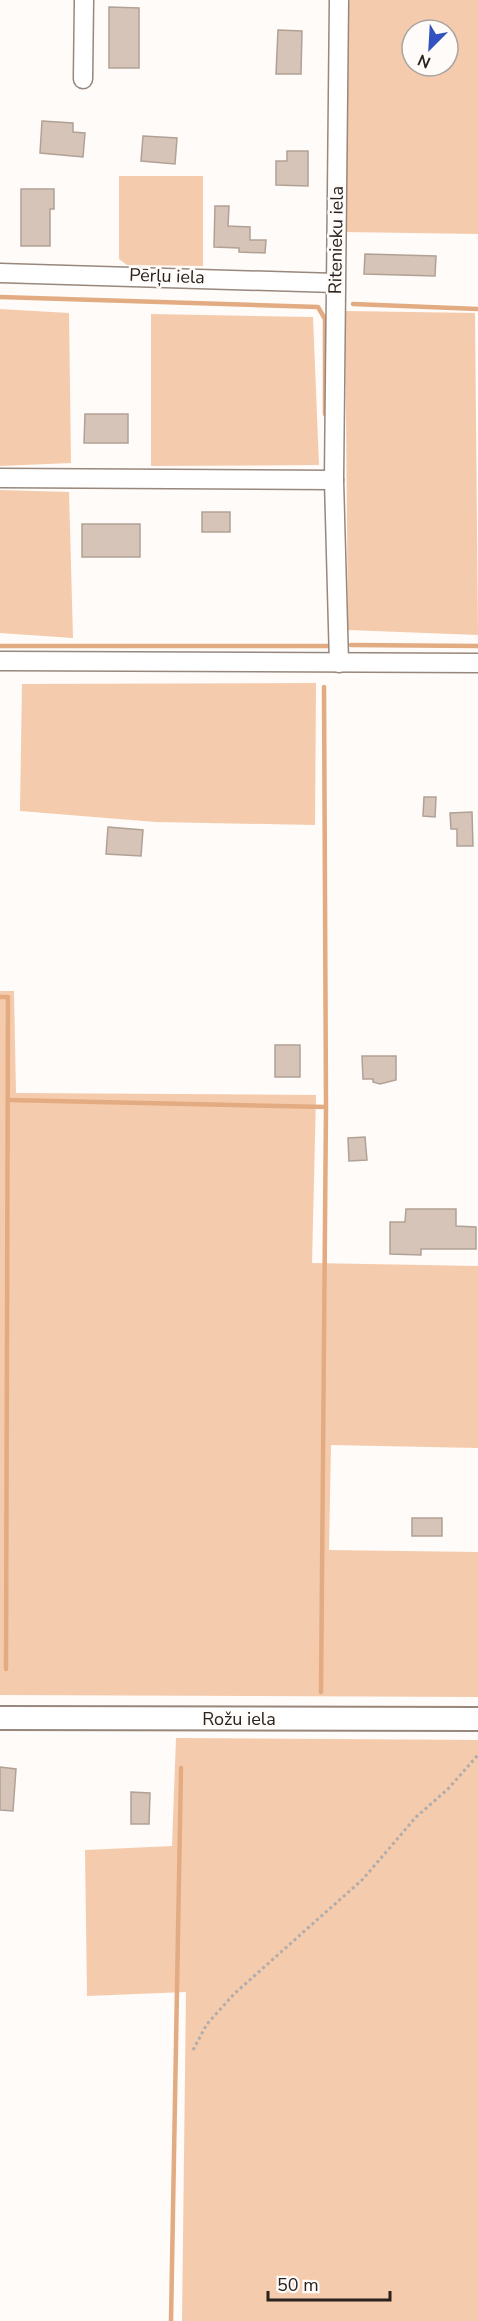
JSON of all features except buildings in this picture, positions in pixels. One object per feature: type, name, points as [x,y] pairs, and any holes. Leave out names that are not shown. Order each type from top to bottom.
[{"type":"street","points":[[83,79],[84,0]]},
{"type":"street","name":"Ritenieku iela","points":[[339,0],[334,283],[337,413],[334,480],[339,663]]},
{"type":"street","name":"Pērļu iela","points":[[0,273],[334,283]]},
{"type":"street","points":[[0,478],[334,480]]},
{"type":"street","points":[[0,661],[478,663]]},
{"type":"street","name":"Rožu iela","points":[[0,1718],[478,1719]]},
{"type":"path","points":[[193,2049],[207,2025],[234,1994],[363,1879],[416,1817],[448,1789],[478,1755]]},
{"type":"shaded area","points":[[350,0],[478,0],[478,234],[344,232],[348,3]]},
{"type":"shaded area","points":[[119,176],[203,176],[203,266],[127,265],[119,259]]},
{"type":"shaded area","points":[[0,309],[69,313],[71,463],[0,466]]},
{"type":"shaded area","points":[[345,311],[475,313],[478,635],[348,630]]},
{"type":"shaded area","points":[[151,314],[313,317],[319,465],[151,466]]},
{"type":"shaded area","points":[[0,490],[69,492],[73,638],[0,633]]},
{"type":"shaded area","points":[[316,683],[315,825],[156,822],[20,811],[22,684]]},
{"type":"shaded area","points":[[0,991],[14,991],[16,1093],[316,1095],[312,1263],[478,1266],[478,1448],[331,1445],[329,1550],[478,1552],[478,1697],[0,1695]]},
{"type":"shaded area","points":[[176,1738],[478,1740],[478,2321],[182,2321],[186,1992],[87,1996],[85,1850],[172,1846]]},
{"type":"waterway","points":[[0,297],[318,307],[325,319],[325,414]]},
{"type":"waterway","points":[[353,304],[478,309]]},
{"type":"waterway","points":[[351,645],[478,646]]},
{"type":"waterway","points":[[0,646],[328,646]]},
{"type":"waterway","points":[[321,1692],[326,1107],[324,687]]},
{"type":"waterway","points":[[0,997],[8,997],[6,1669]]},
{"type":"waterway","points":[[9,1100],[326,1107]]},
{"type":"waterway","points":[[171,2321],[181,1768]]}]
